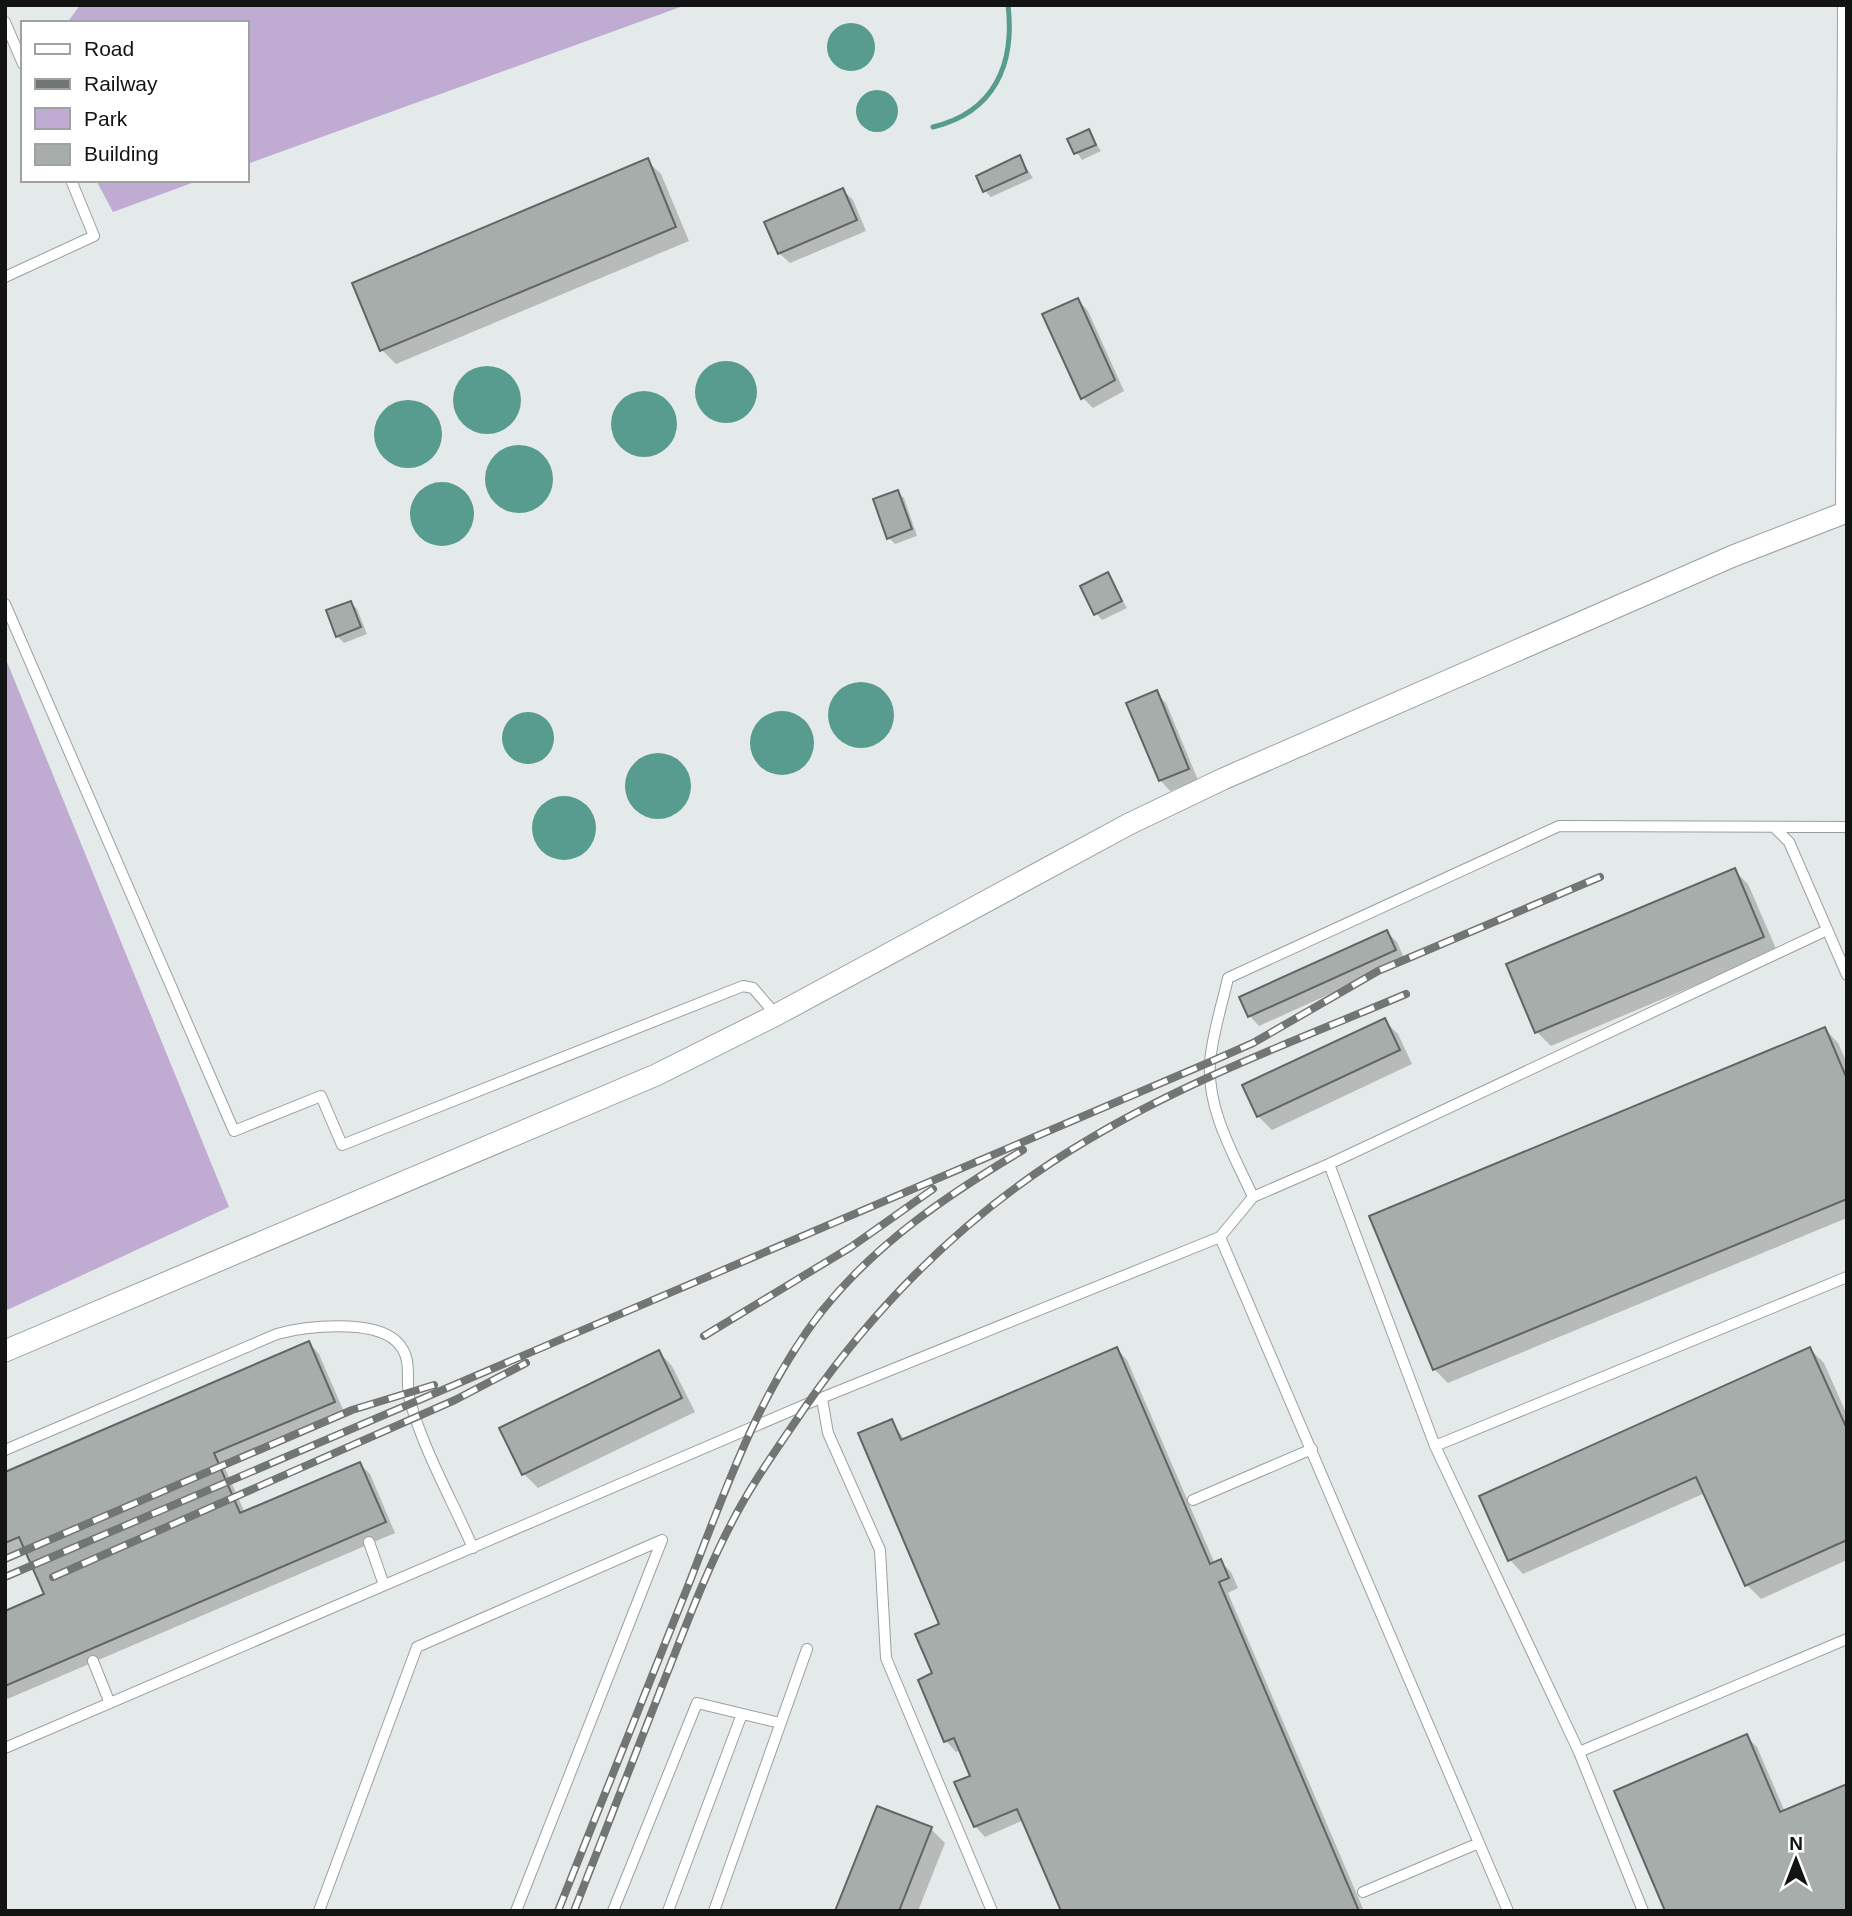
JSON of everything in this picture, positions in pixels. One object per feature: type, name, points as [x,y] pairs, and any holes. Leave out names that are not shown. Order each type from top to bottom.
[{"type":"street","points":[[5,1351],[656,1074],[776,1015],[1129,824],[1223,779],[1733,556],[1843,516]]},
{"type":"lane","points":[[1843,5],[1843,516]]},
{"type":"lane","points":[[5,22],[21,59]]},
{"type":"lane","points":[[5,277],[94,236],[72,182]]},
{"type":"lane","points":[[5,604],[234,1131],[321,1096],[342,1145],[743,986],[753,988],[776,1015]]},
{"type":"lane","points":[[1253,1197],[1221,1124],[1211,1089],[1210,1062],[1228,978],[1559,826],[1847,827]]},
{"type":"lane","points":[[1774,827],[1789,842],[1847,975]]},
{"type":"lane","points":[[5,1748],[108,1701],[822,1399],[1220,1237],[1253,1197],[1329,1164],[1827,930]]},
{"type":"lane","points":[[1329,1164],[1435,1446],[1579,1752],[1643,1911]]},
{"type":"lane","points":[[1220,1237],[1508,1911]]},
{"type":"lane","points":[[1435,1446],[1847,1277]]},
{"type":"lane","points":[[5,1450],[277,1334],[322,1327],[370,1330],[395,1339],[407,1357],[411,1403],[473,1548]]},
{"type":"lane","points":[[822,1399],[828,1433],[880,1550],[886,1658],[992,1911]]},
{"type":"lane","points":[[1193,1500],[1312,1449]]},
{"type":"lane","points":[[319,1911],[417,1647],[662,1540],[516,1911]]},
{"type":"lane","points":[[369,1542],[384,1585]]},
{"type":"lane","points":[[1579,1752],[1847,1639]]},
{"type":"lane","points":[[714,1911],[807,1649]]},
{"type":"lane","points":[[93,1661],[108,1701]]},
{"type":"lane","points":[[613,1911],[697,1703],[780,1723]]},
{"type":"lane","points":[[668,1911],[742,1714]]},
{"type":"lane","points":[[1363,1892],[1479,1843]]},
{"type":"green space","points":[[80,5],[686,5],[248,164],[248,21],[68,21]]},
{"type":"green space","points":[[97,182],[195,182],[113,212]]},
{"type":"green space","points":[[5,657],[229,1207],[5,1311]]},
{"type":"shaded area","points":[[851,23],[868,30],[875,47],[868,64],[851,71],[834,64],[827,47],[834,30]]},
{"type":"shaded area","points":[[877,90],[892,96],[898,111],[892,126],[877,132],[862,126],[856,111],[862,96]]},
{"type":"shaded area","points":[[720,361],[732,361],[748,370],[755,380],[755,404],[748,414],[732,423],[720,423],[709,418],[700,409],[695,398],[695,386],[700,375],[709,366]]},
{"type":"shaded area","points":[[487,366],[500,369],[511,376],[518,387],[521,400],[518,413],[511,424],[500,431],[487,434],[474,431],[463,424],[456,413],[453,400],[456,387],[463,376],[474,369]]},
{"type":"shaded area","points":[[644,391],[657,394],[667,401],[674,411],[677,424],[674,437],[667,447],[657,454],[644,457],[631,454],[621,447],[614,437],[611,424],[614,411],[621,401],[631,394]]},
{"type":"shaded area","points":[[408,400],[421,403],[432,410],[439,421],[442,434],[439,447],[432,458],[421,465],[408,468],[395,465],[384,458],[377,447],[374,434],[377,421],[384,410],[395,403]]},
{"type":"shaded area","points":[[512,445],[526,445],[538,450],[548,460],[553,479],[548,498],[538,508],[526,513],[512,513],[500,508],[490,498],[485,486],[485,472],[490,460],[500,450]]},
{"type":"shaded area","points":[[436,482],[448,482],[465,491],[472,502],[472,526],[465,537],[448,546],[436,546],[424,541],[415,532],[410,520],[410,508],[415,496],[424,487]]},
{"type":"shaded area","points":[[861,682],[874,685],[884,692],[891,702],[894,715],[891,728],[884,738],[874,745],[861,748],[848,745],[838,738],[831,728],[828,715],[831,702],[838,692],[848,685]]},
{"type":"shaded area","points":[[776,711],[788,711],[805,720],[812,731],[812,755],[805,766],[788,775],[776,775],[764,770],[755,761],[750,749],[750,737],[755,725],[764,716]]},
{"type":"shaded area","points":[[528,712],[538,714],[546,720],[552,728],[552,748],[546,756],[538,762],[528,764],[518,762],[510,756],[504,748],[502,738],[504,728],[510,720],[518,714]]},
{"type":"shaded area","points":[[652,753],[664,753],[676,758],[686,768],[691,786],[689,799],[676,814],[664,819],[652,819],[640,814],[630,804],[625,792],[625,780],[630,768],[640,758]]},
{"type":"shaded area","points":[[558,796],[570,796],[587,805],[594,816],[594,840],[587,851],[570,860],[558,860],[546,855],[537,846],[532,834],[532,822],[537,810],[546,801]]},
{"type":"building","points":[[1089,129],[1096,145],[1074,154],[1067,139]]},
{"type":"building","points":[[1020,155],[1027,172],[983,192],[976,176]]},
{"type":"building","points":[[648,158],[676,227],[380,351],[352,283]]},
{"type":"building","points":[[843,188],[857,220],[778,254],[764,222]]},
{"type":"building","points":[[1078,298],[1115,380],[1081,399],[1042,314]]},
{"type":"building","points":[[898,490],[912,529],[887,539],[873,499]]},
{"type":"building","points":[[1108,572],[1122,601],[1094,615],[1080,586]]},
{"type":"building","points":[[351,601],[361,627],[336,637],[326,610]]},
{"type":"building","points":[[1157,690],[1189,769],[1159,781],[1126,703]]},
{"type":"building","points":[[1735,868],[1764,937],[1535,1033],[1506,964]]},
{"type":"building","points":[[1387,930],[1396,950],[1248,1017],[1239,997]]},
{"type":"building","points":[[1385,1018],[1400,1050],[1257,1117],[1242,1085]]},
{"type":"building","points":[[1825,1027],[1847,1079],[1847,1199],[1433,1370],[1369,1216]]},
{"type":"building","points":[[309,1341],[335,1402],[214,1453],[240,1513],[360,1462],[386,1522],[5,1686],[5,1611],[44,1594],[19,1537],[5,1543],[5,1472]]},
{"type":"building","points":[[1117,1347],[1210,1564],[1221,1559],[1229,1578],[1219,1582],[1359,1911],[1061,1911],[1017,1809],[974,1827],[954,1782],[970,1776],[954,1738],[944,1742],[918,1680],[932,1673],[915,1634],[939,1624],[858,1433],[892,1419],[901,1440]]},
{"type":"building","points":[[1810,1347],[1847,1429],[1847,1540],[1745,1586],[1696,1477],[1508,1561],[1479,1496]]},
{"type":"building","points":[[659,1350],[682,1398],[522,1475],[499,1428]]},
{"type":"building","points":[[1747,1734],[1780,1812],[1847,1784],[1847,1911],[1665,1911],[1614,1791]]},
{"type":"building","points":[[877,1806],[932,1827],[899,1911],[835,1911]]},
{"type":"waterway","points":[[933,127],[972,110],[986,97],[996,82],[1004,66],[1008,47],[1008,5]]},
{"type":"railway","points":[[5,1577],[1210,1062],[1253,1043],[1378,971],[1600,877]]},
{"type":"railway","points":[[574,1911],[695,1604],[731,1524],[758,1477],[808,1403],[868,1326],[935,1255],[972,1223],[1049,1164],[1091,1138],[1206,1078],[1406,994]]},
{"type":"railway","points":[[558,1911],[731,1476],[780,1373],[822,1311],[866,1263],[941,1202],[1023,1150]]},
{"type":"railway","points":[[704,1336],[851,1247],[933,1189]]},
{"type":"railway","points":[[53,1577],[455,1400],[526,1363]]},
{"type":"railway","points":[[5,1559],[352,1410],[434,1385]]}]
